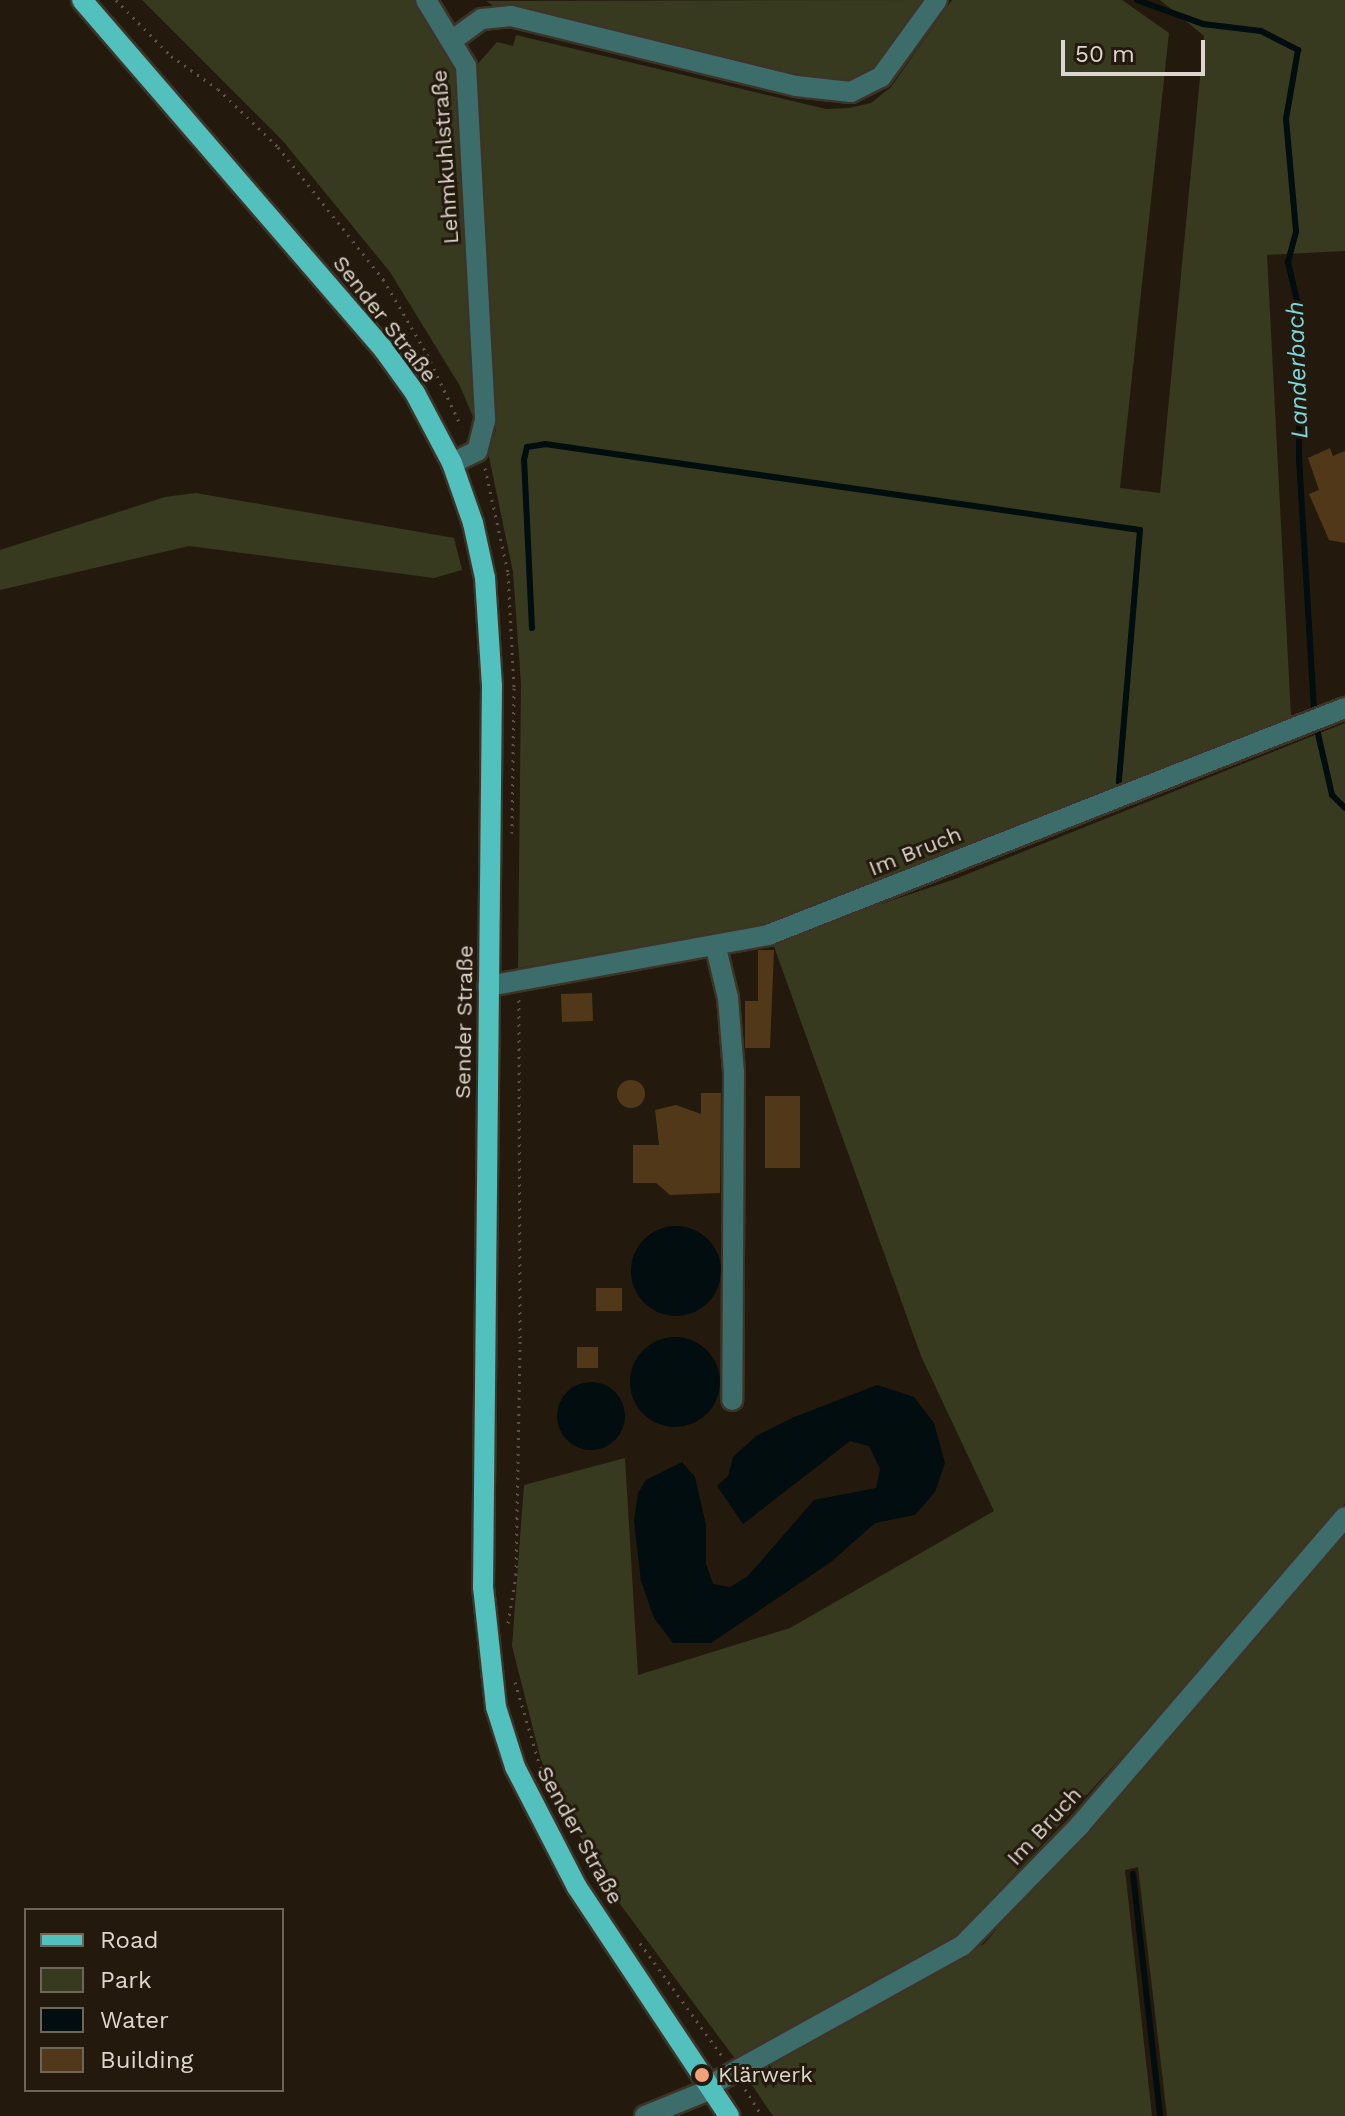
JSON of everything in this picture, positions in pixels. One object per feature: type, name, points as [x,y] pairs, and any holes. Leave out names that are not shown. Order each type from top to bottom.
[{"type":"main road","name":"Sender Straße","points":[[82,0],[384,350],[415,393],[452,463],[485,578],[490,654],[483,1587],[496,1707],[515,1767],[544,1830],[729,2116]]},
{"type":"street","points":[[426,0],[454,39]]},
{"type":"street","name":"Lehmkuhlstraße","points":[[477,451],[485,420],[466,66],[454,39],[482,19],[511,16],[796,86],[851,92],[881,77],[937,0]]},
{"type":"street","points":[[452,463],[477,451]]},
{"type":"street","name":"Im Bruch","points":[[488,986],[716,948],[768,935],[1345,708]]},
{"type":"street","points":[[716,948],[728,998],[734,1072],[732,1400]]},
{"type":"street","name":"Im Bruch","points":[[645,2116],[681,2108],[733,2071],[962,1946],[1080,1825],[1345,1517]]},
{"type":"path","points":[[116,0],[171,56],[218,89],[278,147],[383,279],[487,472],[508,573],[514,688],[512,840]]},
{"type":"path","points":[[508,1634],[516,1575],[520,1354],[519,981]]},
{"type":"path","points":[[513,1674],[542,1773]]},
{"type":"path","points":[[635,1936],[762,2116]]},
{"type":"green space","points":[[142,0],[417,0],[458,69],[476,424],[460,386],[390,272],[283,141]]},
{"type":"green space","points":[[927,0],[865,77],[827,82],[513,7],[498,9],[486,1]]},
{"type":"green space","points":[[952,0],[1122,0],[1169,33],[1120,488],[1160,493],[1204,36],[1160,0],[1345,0],[1345,251],[1267,255],[1291,717],[767,925],[518,968],[521,684],[513,572],[488,452],[496,430],[474,68],[497,42],[513,46],[516,35],[826,109],[849,108],[871,103],[891,87]]},
{"type":"green space","points":[[196,493],[454,538],[462,570],[434,578],[189,546],[0,590],[0,550],[165,497]]},
{"type":"green space","points":[[1345,723],[1345,1503],[1251,1616],[960,1933],[736,2060],[605,1884],[541,1760],[512,1646],[524,1485],[625,1458],[638,1675],[790,1628],[994,1511],[921,1356],[772,941],[955,879]]},
{"type":"green space","points":[[1345,1525],[1345,2116],[1167,2116],[1138,1867],[1125,1870],[1152,2116],[773,2116],[743,2072],[984,1944]]},
{"type":"water","points":[[676,1226],[693,1230],[708,1239],[717,1254],[721,1271],[717,1288],[708,1303],[693,1312],[676,1316],[659,1312],[644,1303],[635,1288],[631,1271],[635,1254],[644,1239],[659,1230]]},
{"type":"water","points":[[675,1337],[692,1341],[707,1350],[716,1365],[720,1382],[716,1399],[707,1414],[692,1423],[675,1427],[658,1423],[643,1414],[634,1399],[630,1382],[634,1365],[643,1350],[658,1341]]},
{"type":"water","points":[[591,1382],[615,1392],[625,1416],[615,1440],[591,1450],[567,1440],[557,1416],[567,1392]]},
{"type":"water","points":[[877,1385],[914,1397],[934,1423],[945,1463],[935,1492],[915,1515],[875,1523],[831,1562],[711,1643],[673,1643],[654,1618],[641,1581],[634,1521],[638,1493],[646,1480],[682,1462],[695,1477],[706,1525],[706,1564],[713,1584],[730,1587],[748,1576],[814,1500],[876,1488],[880,1469],[869,1446],[850,1441],[743,1524],[717,1486],[728,1476],[733,1457],[756,1436],[792,1418]]},
{"type":"building","points":[[1330,448],[1333,456],[1345,451],[1345,543],[1329,540],[1309,494],[1319,490],[1308,458]]},
{"type":"building","points":[[758,950],[774,950],[770,1048],[745,1048],[745,1001],[758,1001]]},
{"type":"building","points":[[592,993],[593,1021],[562,1022],[561,994]]},
{"type":"building","points":[[631,1080],[641,1084],[645,1094],[641,1104],[631,1108],[621,1104],[617,1094],[621,1084]]},
{"type":"building","points":[[701,1093],[721,1093],[720,1193],[670,1195],[656,1183],[633,1183],[633,1145],[659,1145],[655,1110],[676,1105],[701,1114]]},
{"type":"building","points":[[765,1096],[800,1096],[800,1168],[765,1168]]},
{"type":"building","points":[[596,1288],[622,1288],[622,1311],[596,1311]]},
{"type":"building","points":[[577,1347],[598,1347],[598,1368],[577,1368]]},
{"type":"waterway","name":"Landerbach","points":[[1137,0],[1203,24],[1261,31],[1298,50],[1286,119],[1296,232],[1288,262],[1298,305],[1299,458],[1314,714]]},
{"type":"waterway","points":[[532,628],[524,460],[527,447],[545,444],[1140,530],[1119,782]]},
{"type":"waterway","name":"Landerbach","points":[[1316,725],[1332,795],[1345,808]]},
{"type":"waterway","points":[[1133,1874],[1160,2116]]},
{"type":"place","name":"Klärwerk","points":[[702,2075]]}]
